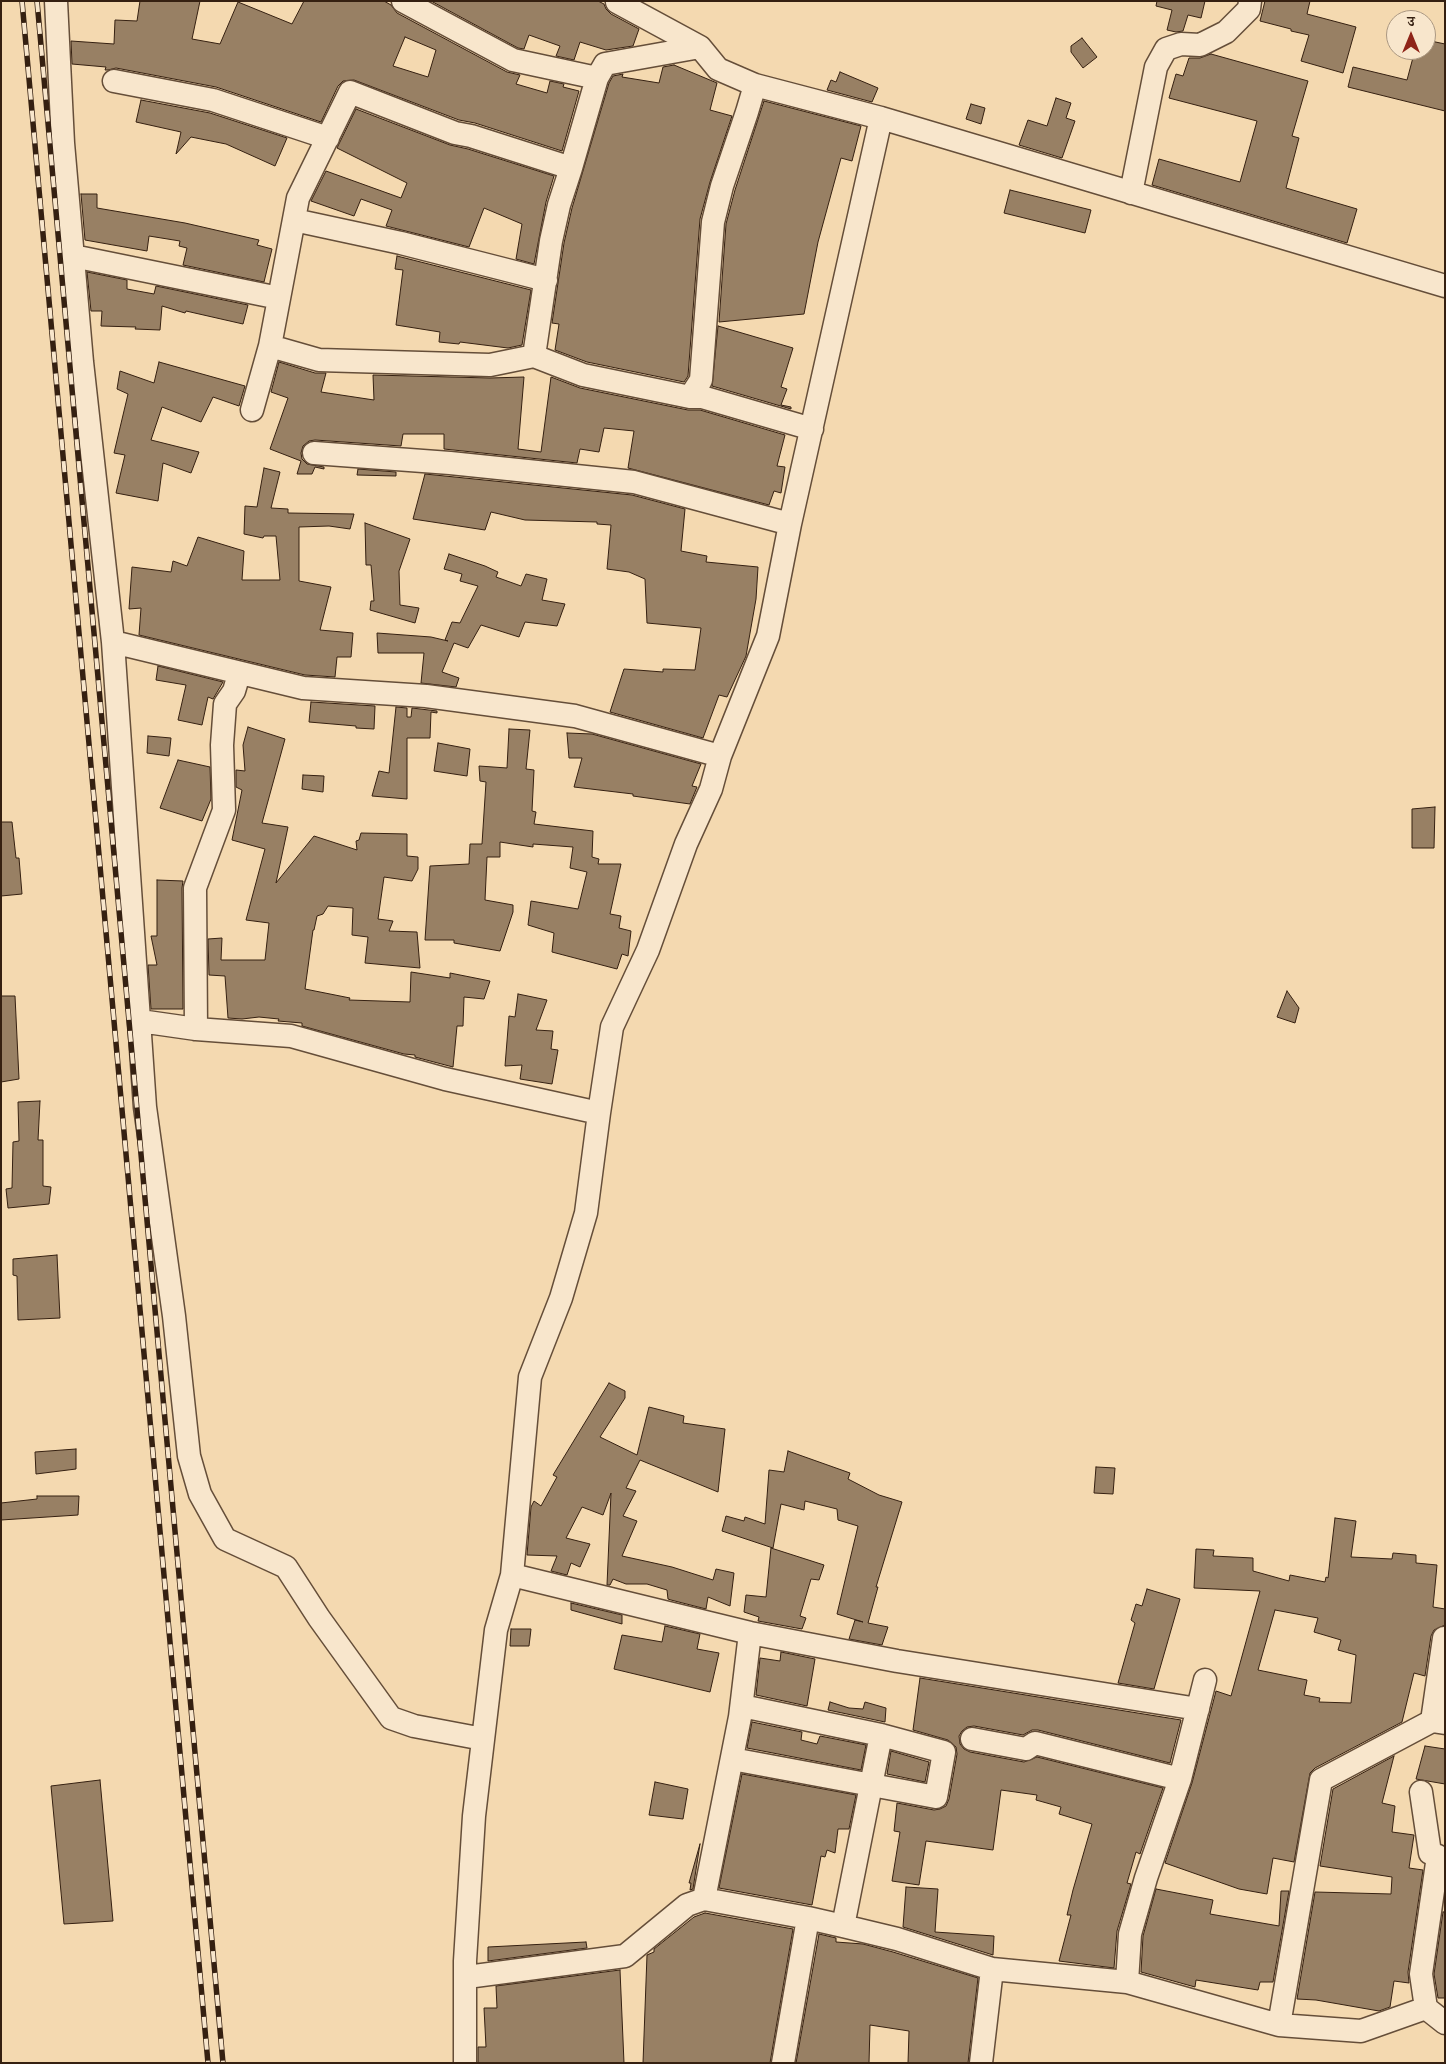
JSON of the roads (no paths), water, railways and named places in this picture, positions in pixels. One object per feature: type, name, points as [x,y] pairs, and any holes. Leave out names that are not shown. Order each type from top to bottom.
[{"type":"street","points":[[56,1],[63,143],[83,372],[113,642],[145,1107],[174,1316],[189,1456],[200,1494],[225,1539],[286,1567],[318,1618],[391,1718],[414,1726],[483,1739]]},
{"type":"street","points":[[403,1],[513,60],[597,78]]},
{"type":"street","points":[[616,1],[700,48],[718,69],[754,84],[881,118],[1445,286]]},
{"type":"street","points":[[1131,193],[1156,67],[1166,49],[1181,44],[1200,45],[1226,32],[1249,9],[1250,1]]},
{"type":"street","points":[[534,356],[551,241],[559,204],[572,168],[597,78],[605,64],[700,48]]},
{"type":"street","points":[[114,81],[213,100],[328,138]]},
{"type":"street","points":[[690,397],[701,380],[713,222],[722,186],[747,112],[754,84]]},
{"type":"street","points":[[252,410],[270,346],[298,198],[350,92],[455,133],[471,136],[572,168]]},
{"type":"street","points":[[465,2063],[467,1977],[465,1961],[474,1816],[496,1630],[512,1575],[530,1377],[561,1298],[586,1213],[612,1027],[648,950],[686,844],[710,789],[720,756],[768,636],[790,524],[881,118]]},
{"type":"street","points":[[294,220],[546,280]]},
{"type":"street","points":[[73,256],[279,298]]},
{"type":"street","points":[[270,346],[319,360],[490,365],[534,356],[583,375],[690,397],[702,397],[812,429]]},
{"type":"street","points":[[314,453],[450,463],[634,482],[790,524]]},
{"type":"street","points":[[113,642],[303,688],[426,696],[575,716],[720,756]]},
{"type":"street","points":[[196,1029],[195,888],[224,810],[222,746],[225,704],[234,691],[239,674]]},
{"type":"street","points":[[140,1021],[196,1029],[291,1036],[445,1079],[599,1112]]},
{"type":"street","points":[[512,1575],[750,1633],[907,1662],[1198,1709]]},
{"type":"street","points":[[704,1899],[742,1706],[750,1633]]},
{"type":"street","points":[[1279,2025],[1321,1780],[1438,1722],[1444,1638]]},
{"type":"street","points":[[1127,1982],[1130,1934],[1146,1878],[1180,1779],[1205,1680]]},
{"type":"street","points":[[732,1759],[936,1797],[944,1752],[881,1734],[742,1706]]},
{"type":"street","points":[[843,1926],[881,1734]]},
{"type":"street","points":[[972,1739],[1026,1749],[1035,1743],[1180,1779]]},
{"type":"street","points":[[1421,1792],[1430,1853],[1438,1856],[1421,1974],[1426,2008],[1445,2023]]},
{"type":"street","points":[[467,1977],[625,1956],[687,1905],[704,1899],[808,1918],[897,1939],[992,1969],[1127,1982],[1279,2025],[1362,2031],[1426,2008]]},
{"type":"street","points":[[783,2063],[808,1918]]},
{"type":"street","points":[[981,2063],[992,1969]]},
{"type":"railway","points":[[22,1],[208,2063]]},
{"type":"railway","points":[[37,1],[223,2063]]}]
